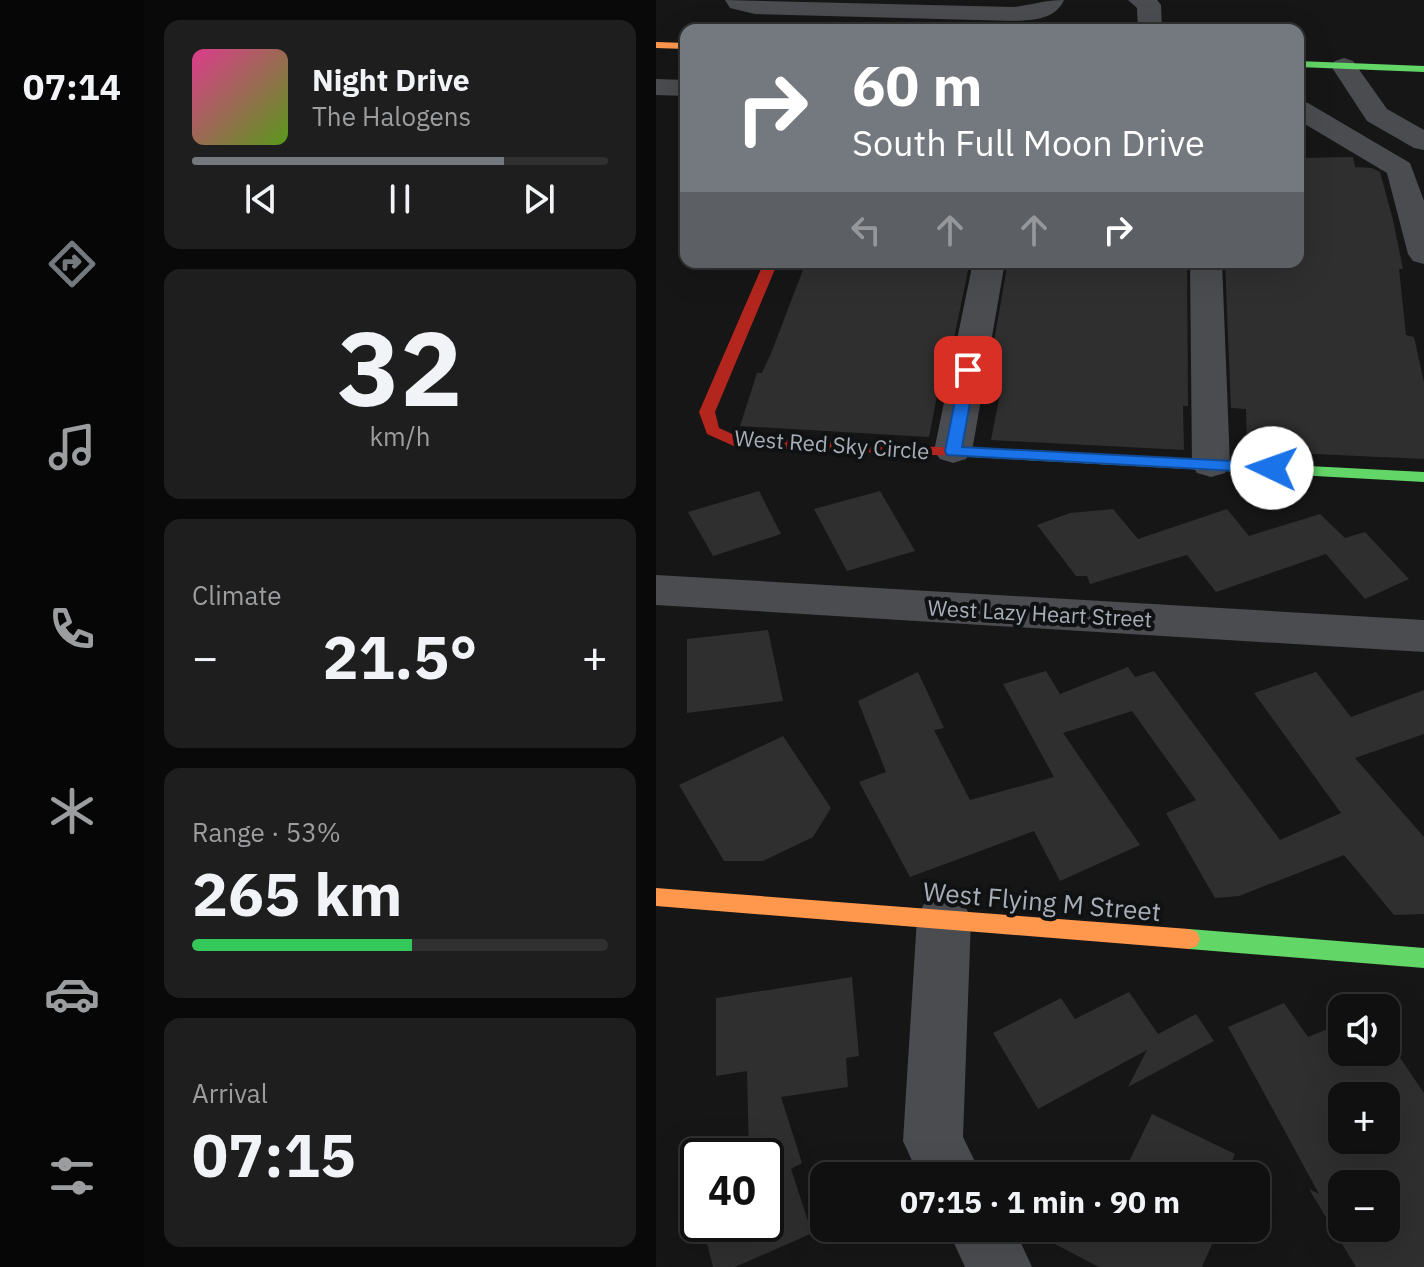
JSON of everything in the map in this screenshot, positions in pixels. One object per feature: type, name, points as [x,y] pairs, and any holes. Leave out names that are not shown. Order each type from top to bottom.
[{"type":"street","points":[[1140,0],[1149,5],[1150,24]]},
{"type":"street","points":[[738,2],[755,7],[835,4],[943,6],[1014,14],[1044,6]]},
{"type":"street","points":[[656,45],[680,46]]},
{"type":"street","points":[[1304,64],[1424,69]]},
{"type":"street","points":[[1344,66],[1377,115],[1424,142]]},
{"type":"street","points":[[656,87],[680,88]]},
{"type":"street","points":[[1304,113],[1400,169],[1424,254]]},
{"type":"street","name":"West Red Sky Circle","points":[[768,268],[707,412],[712,431],[736,442],[1424,477]]},
{"type":"street","points":[[953,451],[988,268]]},
{"type":"street","points":[[1206,268],[1211,465]]},
{"type":"street","name":"West Lazy Heart Street","points":[[656,590],[1424,636]]},
{"type":"street","name":"West Flying M Street","points":[[656,897],[1424,958]]},
{"type":"street","points":[[944,918],[933,1141],[944,1162]]},
{"type":"street","points":[[987,1242],[1000,1267]]},
{"type":"building","points":[[1353,157],[1355,167],[1380,172],[1403,269],[1399,269],[1406,335],[1414,337],[1424,382],[1424,459],[1247,451],[1246,409],[1231,408],[1225,268],[1304,268],[1304,158]]},
{"type":"building","points":[[804,268],[969,268],[943,391],[938,391],[929,437],[740,426],[757,373],[762,373]]},
{"type":"building","points":[[1007,268],[1187,268],[1188,406],[1183,406],[1184,450],[991,440],[1000,394],[985,393]]},
{"type":"building","points":[[759,491],[781,534],[713,556],[688,512]]},
{"type":"building","points":[[880,491],[915,551],[847,571],[814,509]]},
{"type":"building","points":[[1113,509],[1138,539],[1227,509],[1249,536],[1320,514],[1345,538],[1365,532],[1409,579],[1365,599],[1326,554],[1216,592],[1187,555],[1090,584],[1087,576],[1076,576],[1037,525],[1070,513]]},
{"type":"building","points":[[768,630],[783,701],[687,713],[687,639]]},
{"type":"building","points":[[1128,667],[1135,677],[1154,671],[1280,840],[1341,813],[1254,693],[1316,672],[1351,717],[1424,690],[1424,734],[1355,758],[1424,837],[1424,914],[1394,915],[1344,855],[1239,896],[1215,898],[1166,813],[1196,800],[1132,711],[1063,733],[1140,845],[1060,881],[1034,831],[910,877],[859,782],[886,772],[858,701],[918,672],[944,728],[934,730],[970,800],[1054,777],[1003,684],[1046,671],[1060,694]]},
{"type":"building","points":[[783,736],[831,808],[813,837],[763,861],[724,861],[679,785]]},
{"type":"building","points":[[852,977],[859,1056],[846,1058],[848,1087],[781,1097],[802,1163],[791,1169],[810,1224],[810,1234],[735,1267],[713,1267],[707,1242],[784,1242],[784,1138],[749,1138],[747,1071],[716,1076],[716,998]]},
{"type":"building","points":[[1129,992],[1158,1034],[1196,1014],[1214,1041],[1128,1087],[1147,1050],[1038,1109],[993,1033],[1061,998],[1075,1019]]},
{"type":"building","points":[[1284,1003],[1308,1037],[1328,1029],[1328,1066],[1400,1066],[1400,1058],[1424,1093],[1424,1267],[1356,1267],[1341,1242],[1400,1242],[1400,1170],[1328,1170],[1328,1221],[1309,1189],[1319,1194],[1228,1027]]},
{"type":"building","points":[[1152,1114],[1235,1154],[1231,1162],[1129,1162]]},
{"type":"building","points":[[1051,1242],[1213,1242],[1202,1267],[1099,1267]]},
{"type":"traffic: fast","points":[[1304,64],[1424,69]]},
{"type":"traffic: fast","points":[[977,454],[1424,477]]},
{"type":"traffic: fast","points":[[1189,939],[1424,958]]},
{"type":"traffic: slow","points":[[656,45],[680,46]]},
{"type":"traffic: slow","points":[[656,897],[1189,939]]},
{"type":"traffic: jam","points":[[768,268],[707,412],[712,431],[736,442],[977,454]]},
{"type":"route","points":[[968,370],[953,451],[1272,468]]}]
